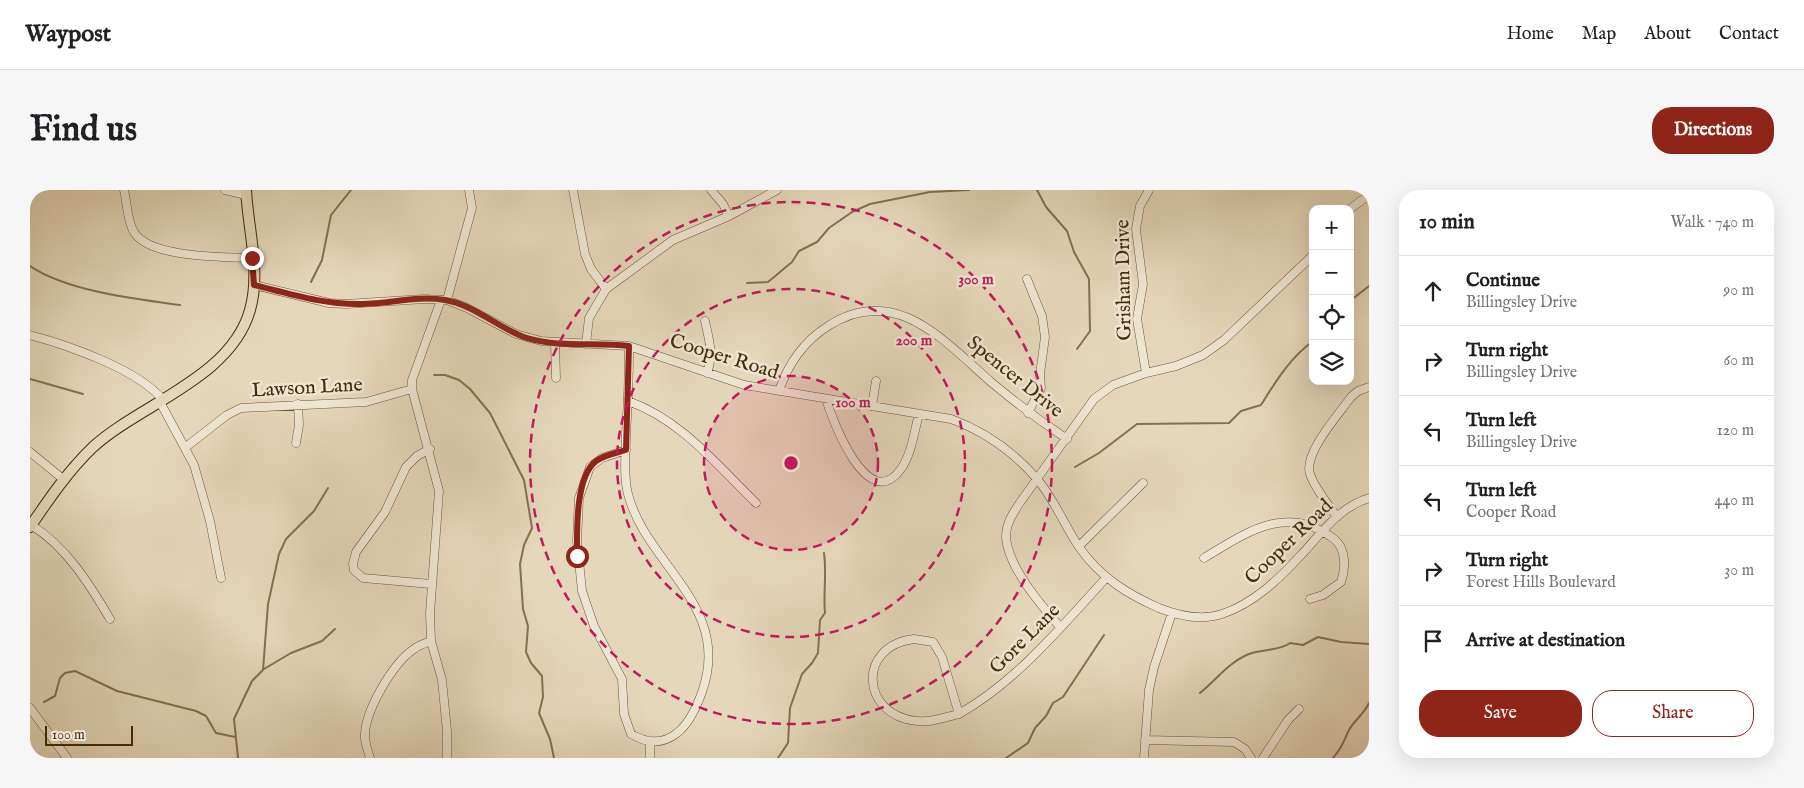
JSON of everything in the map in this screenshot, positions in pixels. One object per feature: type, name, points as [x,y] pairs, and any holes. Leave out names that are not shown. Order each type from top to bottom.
[{"type":"main road","points":[[31,526],[63,479],[94,447],[120,426],[162,401],[204,371],[234,342],[244,327],[250,310],[254,285],[246,193]]},
{"type":"street","points":[[124,190],[132,230],[140,241],[178,253],[209,257],[252,258]]},
{"type":"street","points":[[225,190],[246,193]]},
{"type":"street","points":[[448,758],[442,680],[431,641],[431,584],[439,491],[430,449],[412,389],[414,374],[444,300],[472,208],[468,190]]},
{"type":"street","points":[[573,190],[585,254],[591,269],[606,289]]},
{"type":"street","points":[[711,190],[723,204],[729,216]]},
{"type":"street","points":[[586,344],[589,318],[606,289],[667,243],[729,216],[777,190]]},
{"type":"street","name":"Grisham Drive","points":[[1146,372],[1137,319],[1143,284],[1136,229],[1140,206],[1150,190]]},
{"type":"street","points":[[1354,206],[1369,195]]},
{"type":"street","points":[[1060,627],[1026,582],[1009,551],[1006,535],[1009,520],[1094,399],[1113,385],[1146,372],[1176,366],[1202,355],[1224,340],[1309,259]]},
{"type":"street","points":[[1027,279],[1042,316],[1045,337],[1040,374],[1041,388],[1028,413]]},
{"type":"street","name":"Cooper Road","points":[[254,285],[329,303],[346,304],[424,299],[444,300],[484,316],[516,334],[556,343],[629,346],[744,384],[951,419],[980,431],[1004,446],[1038,480],[1079,546],[1106,578],[1137,598],[1172,613],[1200,618],[1211,617],[1253,599],[1290,566],[1322,530],[1356,503],[1369,498]]},
{"type":"street","name":"Spencer Drive","points":[[779,391],[786,371],[795,356],[824,329],[842,317],[863,310],[884,310],[916,322],[941,337],[1028,413],[1067,439]]},
{"type":"street","points":[[705,321],[712,350],[707,373]]},
{"type":"street","points":[[30,335],[84,353],[143,381],[162,401],[194,465],[210,521],[221,578]]},
{"type":"street","points":[[556,343],[556,378]]},
{"type":"street","points":[[626,450],[595,462],[584,480],[579,498],[577,556],[587,608],[622,679],[626,722],[631,734],[650,742],[670,738],[678,732],[694,712],[705,684],[708,654],[704,629],[697,610],[638,519],[628,495],[626,450],[629,346]]},
{"type":"street","points":[[872,406],[876,381]]},
{"type":"street","points":[[1337,517],[1310,474],[1311,460],[1315,447],[1351,397],[1369,387]]},
{"type":"street","name":"Lawson Lane","points":[[186,447],[227,415],[241,408],[366,402],[412,389]]},
{"type":"street","points":[[826,399],[835,426],[854,461],[867,476],[877,480],[890,479],[901,468],[910,449],[919,414]]},
{"type":"street","points":[[628,400],[648,408],[669,421],[756,503]]},
{"type":"street","points":[[296,443],[299,425],[298,404]]},
{"type":"street","points":[[430,449],[417,456],[406,467],[385,512],[356,552],[354,570],[363,578],[431,584]]},
{"type":"street","points":[[30,452],[63,479]]},
{"type":"street","points":[[1079,546],[1143,483]]},
{"type":"street","points":[[1204,558],[1240,536],[1278,523],[1308,523],[1337,541],[1344,557],[1343,577],[1333,589],[1323,595],[1310,599]]},
{"type":"street","points":[[31,526],[48,535],[61,548],[110,619]]},
{"type":"street","name":"Gore Lane","points":[[959,714],[942,657],[933,642],[924,639],[904,640],[884,652],[875,663],[871,682],[877,699],[890,712],[919,721],[959,714],[1005,684],[1106,578]]},
{"type":"street","points":[[1144,758],[1149,690],[1154,667],[1172,613]]},
{"type":"street","points":[[369,758],[365,738],[367,725],[384,684],[406,655],[414,648],[431,641]]},
{"type":"street","points":[[30,708],[67,758]]},
{"type":"street","points":[[1263,758],[1299,709]]},
{"type":"street","points":[[1145,740],[1234,742],[1245,749],[1251,758]]},
{"type":"street","points":[[650,742],[650,758]]},
{"type":"waterway","points":[[311,282],[322,260],[331,215],[351,190]]},
{"type":"waterway","points":[[747,283],[768,282],[792,262],[799,251],[817,242],[829,228],[852,212],[870,204],[930,192],[969,190]]},
{"type":"waterway","points":[[1037,190],[1046,207],[1067,231],[1074,252],[1089,279],[1090,331],[1077,349]]},
{"type":"waterway","points":[[30,266],[45,275],[82,288],[123,297],[180,305]]},
{"type":"waterway","points":[[1354,298],[1369,286]]},
{"type":"waterway","points":[[1075,467],[1099,453],[1137,424],[1229,423],[1241,411],[1261,405],[1290,363],[1309,344]]},
{"type":"waterway","points":[[434,375],[445,375],[459,380],[470,389],[490,413],[524,480],[532,528],[524,545],[520,564],[523,609],[528,626],[526,652],[531,663],[542,676],[543,697],[539,713],[550,739],[554,758]]},
{"type":"waterway","points":[[30,379],[83,394]]},
{"type":"waterway","points":[[238,758],[234,719],[252,681],[263,670],[268,604],[279,554],[286,539],[314,511],[328,488]]},
{"type":"waterway","points":[[778,758],[788,743],[790,708],[802,674],[818,653],[820,620],[825,613],[824,553]]},
{"type":"waterway","points":[[264,669],[291,653],[322,641],[335,629]]},
{"type":"waterway","points":[[1006,758],[1028,743],[1035,728],[1046,716],[1053,703],[1063,697],[1104,635]]},
{"type":"waterway","points":[[1200,693],[1235,662],[1254,652],[1286,646],[1290,643],[1303,645],[1318,637],[1341,642],[1369,644]]},
{"type":"waterway","points":[[44,702],[55,696],[60,678],[65,673],[75,671],[117,691],[196,711],[206,716],[216,733],[235,737]]},
{"type":"waterway","points":[[1333,758],[1351,727],[1369,703]]},
{"type":"route","points":[[252,258],[254,285],[329,303],[364,304],[424,299],[447,300],[528,338],[556,343],[629,346],[626,450],[595,462],[584,480],[579,498],[577,556]]}]
